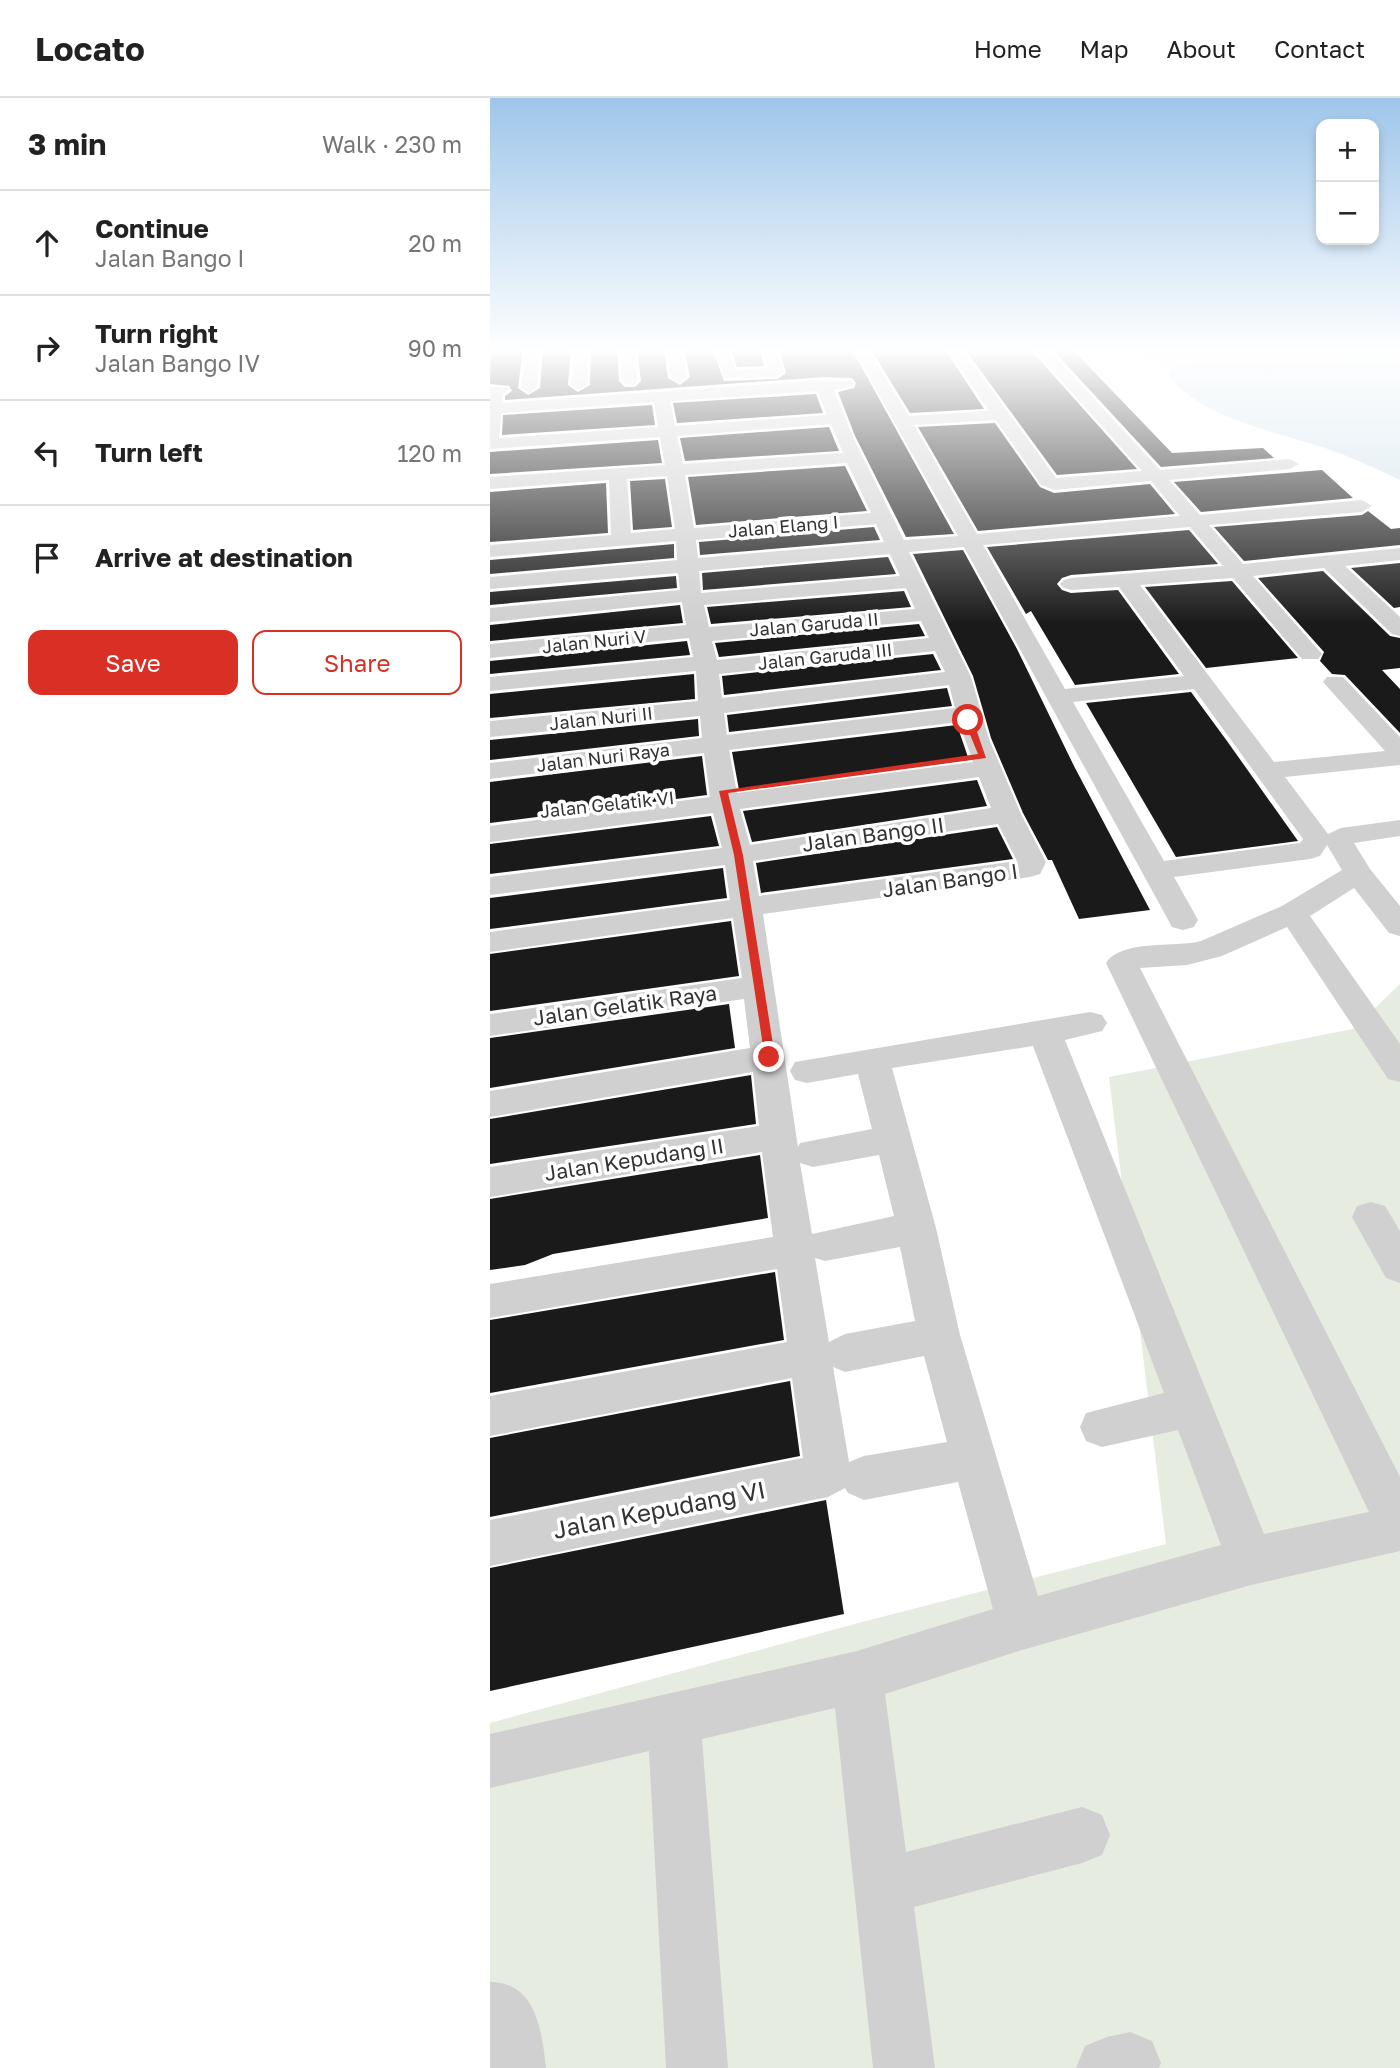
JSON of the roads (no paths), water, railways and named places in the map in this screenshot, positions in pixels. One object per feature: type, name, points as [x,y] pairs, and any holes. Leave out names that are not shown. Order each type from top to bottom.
[{"type":"street","points":[[490,483],[618,472],[664,440]]},
{"type":"street","points":[[621,539],[668,440]]},
{"type":"street","points":[[671,440],[712,704],[715,744],[724,798],[738,855],[760,986],[779,1136],[828,1355],[846,1477]]},
{"type":"street","name":"Jalan Elang I","points":[[680,440],[882,518]]},
{"type":"street","points":[[705,440],[855,457]]},
{"type":"street","name":"Jalan Bango I","points":[[748,918],[1025,870],[1030,868],[1032,862],[1007,814],[967,714],[959,677],[845,440]]},
{"type":"street","points":[[914,440],[1183,920]]},
{"type":"street","points":[[1018,440],[1047,481],[1054,484],[1290,464]]},
{"type":"street","points":[[1123,440],[1310,654]]},
{"type":"street","points":[[618,472],[621,539]]},
{"type":"street","points":[[838,478],[864,476]]},
{"type":"street","points":[[846,499],[873,496]]},
{"type":"street","points":[[490,684],[698,623],[896,548],[1362,506]]},
{"type":"street","points":[[490,551],[621,539]]},
{"type":"street","points":[[1072,584],[1238,572],[1400,554]]},
{"type":"street","points":[[1329,562],[1400,629]]},
{"type":"street","points":[[490,615],[698,623],[913,580]]},
{"type":"street","points":[[1126,581],[1265,771],[1315,834],[1316,843],[1310,850],[1155,871]]},
{"type":"street","points":[[490,583],[698,623]]},
{"type":"street","name":"Jalan Garuda II","points":[[698,623],[928,614]]},
{"type":"street","name":"Jalan Garuda III","points":[[698,623],[943,643]]},
{"type":"street","name":"Jalan Nuri V","points":[[490,648],[698,623]]},
{"type":"street","name":"Jalan Nuri II","points":[[490,727],[959,677]]},
{"type":"street","points":[[1056,697],[1199,681]]},
{"type":"street","points":[[1335,682],[1400,752]]},
{"type":"street","name":"Jalan Nuri Raya","points":[[490,771],[967,714]]},
{"type":"street","points":[[1265,771],[1400,757]]},
{"type":"street","points":[[490,834],[986,762]]},
{"type":"street","name":"Jalan Gelatik VI","points":[[490,817],[724,798]]},
{"type":"street","name":"Jalan Bango II","points":[[490,886],[738,855],[1007,814]]},
{"type":"street","points":[[1400,828],[1341,836],[1338,839],[1358,873],[1400,926]]},
{"type":"street","points":[[490,1761],[857,1676],[1022,1625],[1251,1561],[1400,1527],[1122,963],[1131,958],[1187,955],[1211,949],[1293,913],[1358,873]]},
{"type":"street","points":[[1293,913],[1400,1070]]},
{"type":"street","points":[[494,951],[748,918]]},
{"type":"street","name":"Jalan Gelatik Raya","points":[[490,1025],[760,986]]},
{"type":"street","points":[[807,1071],[1045,1033],[1090,1023]]},
{"type":"street","points":[[1045,1033],[1251,1561]]},
{"type":"street","points":[[490,1104],[769,1057]]},
{"type":"street","points":[[872,1059],[916,1228],[939,1335],[1022,1625]]},
{"type":"street","name":"Jalan Kepudang II","points":[[490,1182],[779,1136]]},
{"type":"street","points":[[813,1153],[893,1139]]},
{"type":"street","points":[[1371,1217],[1400,1266]]},
{"type":"street","points":[[490,1281],[916,1228]]},
{"type":"street","points":[[490,1301],[803,1241]]},
{"type":"street","points":[[490,1416],[939,1335]]},
{"type":"street","points":[[1102,1427],[1192,1407]]},
{"type":"street","name":"Jalan Kepudang VI","points":[[490,1543],[846,1477],[974,1458]]},
{"type":"street","points":[[857,1676],[904,2068]]},
{"type":"street","points":[[674,1718],[697,2068]]},
{"type":"street","points":[[881,1887],[1082,1835]]},
{"type":"street","points":[[490,2012],[498,2012],[511,2028],[515,2068]]},
{"type":"water","points":[[1299,440],[1400,440],[1400,480],[1363,463]]}]
